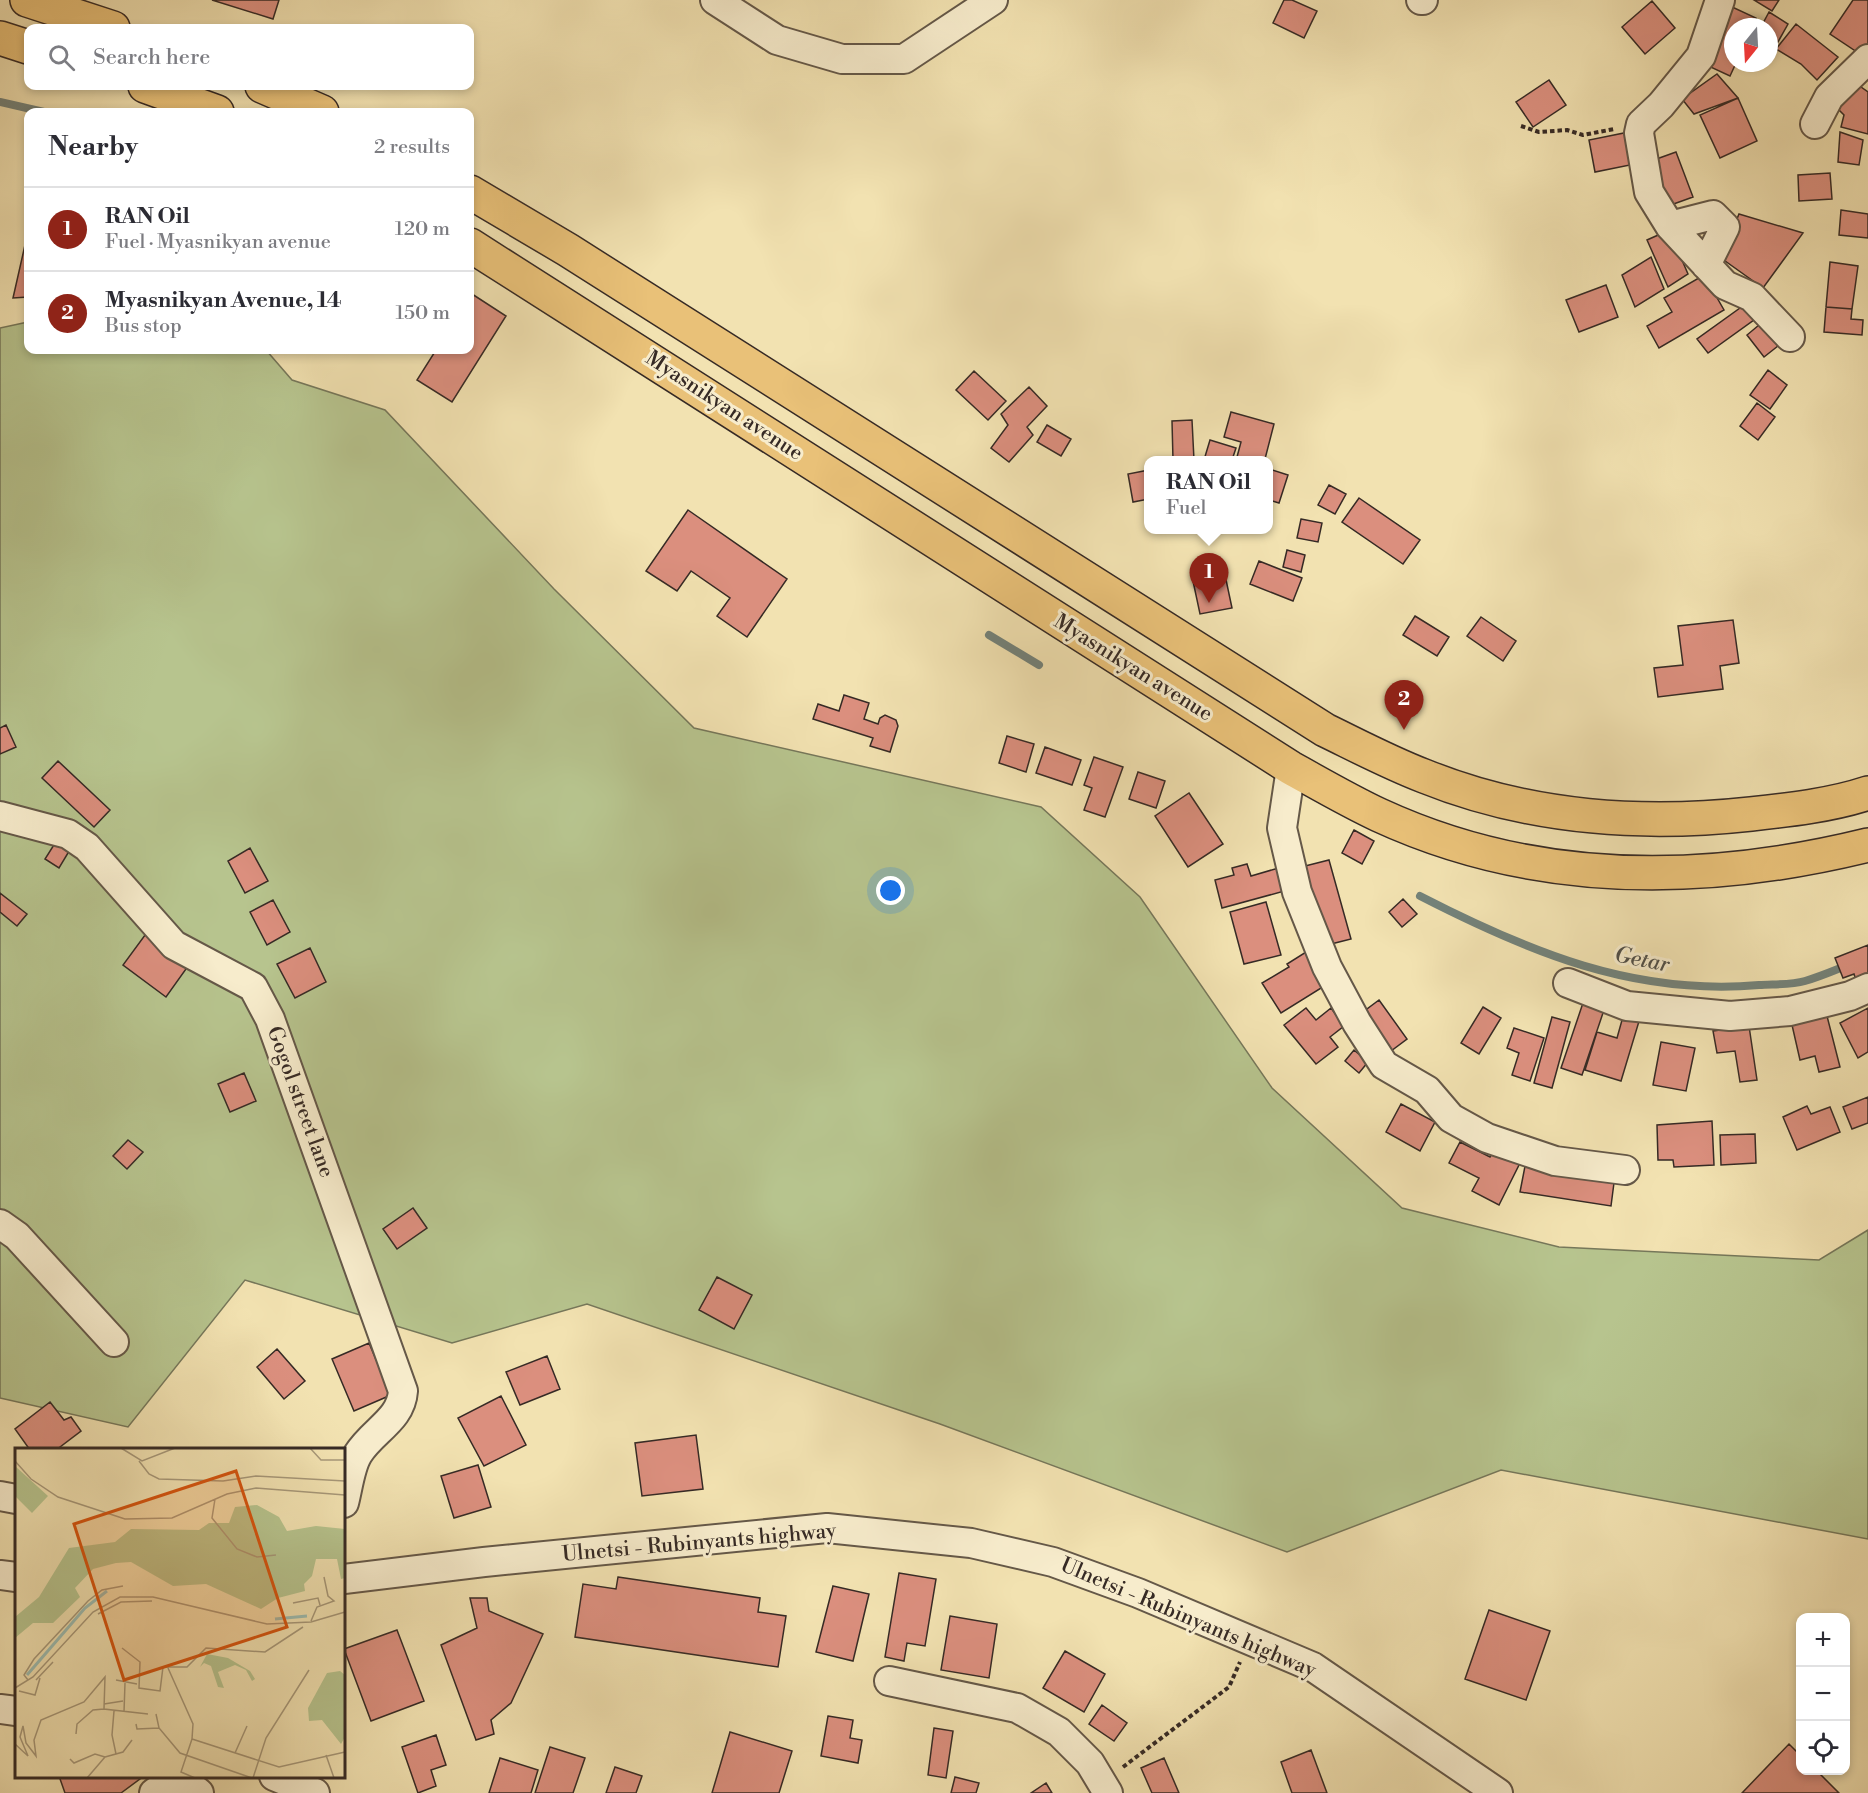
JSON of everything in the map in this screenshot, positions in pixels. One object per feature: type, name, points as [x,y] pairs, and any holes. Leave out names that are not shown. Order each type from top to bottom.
[{"type":"highway","points":[[27,0],[101,24]]},
{"type":"highway","points":[[0,38],[24,46]]},
{"type":"highway","points":[[157,90],[206,108]]},
{"type":"highway","points":[[271,90],[313,108]]},
{"type":"highway","points":[[474,194],[568,250],[1325,730],[1425,777],[1555,813],[1635,820],[1697,820],[1773,812],[1868,793]]},
{"type":"highway","name":"Myasnikyan avenue","points":[[474,248],[1291,768],[1380,815],[1454,843],[1543,864],[1631,874],[1717,871],[1824,855],[1868,844]]},
{"type":"street","points":[[715,0],[777,40],[842,59],[904,59],[993,0]]},
{"type":"street","points":[[1720,0],[1701,56],[1661,105],[1641,124],[1639,133],[1649,192],[1670,226],[1725,285],[1752,297],[1790,337]]},
{"type":"street","points":[[1815,124],[1829,97],[1868,59]]},
{"type":"street","points":[[1670,226],[1713,215],[1725,227],[1706,265]]},
{"type":"street","points":[[1291,768],[1282,828],[1297,892],[1327,967],[1357,1023],[1384,1065],[1427,1090],[1451,1118],[1487,1138],[1555,1161],[1625,1170]]},
{"type":"street","name":"Gogol street lane","points":[[0,816],[68,834],[87,847],[174,945],[253,987],[270,1020],[403,1391],[402,1404],[396,1414],[357,1455],[345,1499]]},
{"type":"street","points":[[1568,983],[1627,1006],[1730,1016],[1790,1011],[1850,996],[1868,988]]},
{"type":"street","points":[[6,1234],[114,1342]]},
{"type":"street","points":[[0,1496],[15,1500]]},
{"type":"street","name":"Ulnetsi - Rubinyants highway","points":[[345,1579],[484,1562],[827,1528],[971,1543],[1053,1562],[1138,1593],[1313,1667],[1498,1793]]},
{"type":"street","points":[[0,1575],[15,1577]]},
{"type":"street","points":[[889,1681],[1017,1708],[1059,1732],[1090,1763],[1105,1787]]},
{"type":"street","points":[[0,1709],[15,1711]]},
{"type":"street","points":[[279,1778],[315,1793]]},
{"type":"street","points":[[154,1793],[174,1781],[187,1783],[199,1793]]},
{"type":"path","points":[[1521,126],[1539,132],[1567,130],[1583,135],[1641,124]]},
{"type":"path","points":[[1105,1787],[1229,1687]]},
{"type":"green space","points":[[24,323],[24,354],[269,354],[292,380],[385,410],[554,589],[694,728],[1041,807],[1140,897],[1272,1088],[1402,1208],[1559,1247],[1819,1260],[1868,1230],[1868,1539],[1501,1470],[1287,1552],[940,1424],[587,1304],[452,1343],[245,1280],[128,1427],[0,1398],[0,328]]},
{"type":"building","points":[[212,0],[279,0],[273,19]]},
{"type":"building","points":[[1284,0],[1292,0],[1317,11],[1304,38],[1273,23]]},
{"type":"building","points":[[1754,0],[1779,0],[1772,11]]},
{"type":"building","points":[[1853,0],[1868,0],[1868,49],[1863,56],[1830,34]]},
{"type":"building","points":[[1652,1],[1675,28],[1645,54],[1622,27]]},
{"type":"building","points":[[1730,6],[1756,18],[1725,18]]},
{"type":"building","points":[[1769,12],[1788,24],[1778,42],[1778,18],[1766,18]]},
{"type":"building","points":[[1724,19],[1724,72],[1732,72],[1730,76],[1704,64]]},
{"type":"building","points":[[1796,24],[1838,57],[1817,80],[1801,64],[1778,50],[1778,46]]},
{"type":"building","points":[[1717,74],[1738,98],[1694,114],[1682,99]]},
{"type":"building","points":[[1549,80],[1566,105],[1533,127],[1516,102]]},
{"type":"building","points":[[1851,80],[1868,92],[1868,134],[1841,127],[1844,115],[1839,110]]},
{"type":"building","points":[[1738,98],[1757,141],[1720,158],[1700,115]]},
{"type":"building","points":[[1629,132],[1635,164],[1595,172],[1589,140]]},
{"type":"building","points":[[1840,132],[1863,140],[1859,165],[1838,162]]},
{"type":"building","points":[[1676,152],[1693,197],[1668,206],[1651,161]]},
{"type":"building","points":[[1830,173],[1832,199],[1799,201],[1798,175]]},
{"type":"building","points":[[1841,210],[1868,214],[1868,238],[1839,235]]},
{"type":"building","points":[[1739,214],[1803,233],[1763,288],[1721,258]]},
{"type":"building","points":[[1665,232],[1675,244],[1688,274],[1668,287],[1647,240]]},
{"type":"building","points":[[24,249],[24,297],[13,298]]},
{"type":"building","points":[[1651,257],[1664,289],[1635,307],[1622,275]]},
{"type":"building","points":[[1830,262],[1858,266],[1852,309],[1826,307]]},
{"type":"building","points":[[1704,275],[1724,310],[1659,348],[1647,326],[1672,312],[1664,298]]},
{"type":"building","points":[[1606,285],[1618,317],[1579,332],[1566,300]]},
{"type":"building","points":[[474,295],[506,316],[452,402],[417,380],[433,354],[474,354]]},
{"type":"building","points":[[1747,303],[1758,317],[1708,353],[1697,339]]},
{"type":"building","points":[[1826,307],[1852,309],[1851,319],[1863,320],[1862,335],[1824,332]]},
{"type":"building","points":[[1765,320],[1783,342],[1764,357],[1747,335]]},
{"type":"building","points":[[1768,370],[1787,385],[1770,409],[1750,395]]},
{"type":"building","points":[[974,371],[1006,401],[988,420],[956,390]]},
{"type":"building","points":[[1029,387],[1047,406],[1027,427],[1033,435],[1009,462],[991,448],[1008,425],[1001,414]]},
{"type":"building","points":[[1757,403],[1775,417],[1758,440],[1740,426]]},
{"type":"building","points":[[1231,412],[1274,424],[1266,456],[1237,456],[1241,442],[1224,437]]},
{"type":"building","points":[[1192,420],[1194,456],[1173,456],[1172,421]]},
{"type":"building","points":[[1047,425],[1071,439],[1061,456],[1037,442]]},
{"type":"building","points":[[1210,440],[1236,448],[1233,456],[1205,456]]},
{"type":"building","points":[[1273,470],[1288,475],[1279,503],[1273,501]]},
{"type":"building","points":[[1144,471],[1144,500],[1133,502],[1128,474]]},
{"type":"building","points":[[1329,485],[1346,494],[1335,514],[1318,505]]},
{"type":"building","points":[[1359,498],[1420,540],[1403,564],[1342,522]]},
{"type":"building","points":[[688,510],[787,579],[747,637],[717,616],[730,598],[691,571],[677,591],[646,571]]},
{"type":"building","points":[[1301,519],[1322,523],[1318,542],[1297,538]]},
{"type":"building","points":[[1287,550],[1305,555],[1301,572],[1283,567]]},
{"type":"building","points":[[1259,561],[1302,578],[1293,601],[1250,584]]},
{"type":"building","points":[[1225,575],[1232,608],[1200,614],[1193,581]]},
{"type":"building","points":[[1415,616],[1449,637],[1437,656],[1403,635]]},
{"type":"building","points":[[1481,617],[1516,641],[1503,661],[1467,636]]},
{"type":"building","points":[[1733,620],[1739,663],[1720,666],[1723,689],[1658,697],[1654,668],[1683,665],[1678,626]]},
{"type":"building","points":[[844,695],[869,703],[864,719],[878,724],[880,718],[885,715],[896,720],[898,726],[890,752],[870,746],[873,738],[813,719],[818,704],[839,711]]},
{"type":"building","points":[[6,725],[16,747],[0,754],[0,728]]},
{"type":"building","points":[[1007,736],[1034,744],[1026,772],[999,763]]},
{"type":"building","points":[[1045,747],[1081,760],[1072,785],[1036,773]]},
{"type":"building","points":[[1094,757],[1123,767],[1105,817],[1084,810],[1092,788],[1084,785]]},
{"type":"building","points":[[58,761],[110,810],[94,827],[42,778]]},
{"type":"building","points":[[1138,772],[1165,781],[1156,808],[1129,799]]},
{"type":"building","points":[[1189,793],[1223,844],[1188,867],[1155,816]]},
{"type":"building","points":[[1354,830],[1374,841],[1362,864],[1342,853]]},
{"type":"building","points":[[57,840],[71,848],[59,868],[45,859]]},
{"type":"building","points":[[250,848],[268,881],[245,893],[228,861]]},
{"type":"building","points":[[1329,860],[1351,939],[1327,945],[1305,866]]},
{"type":"building","points":[[1247,864],[1251,876],[1282,867],[1288,890],[1222,908],[1215,880],[1234,875],[1232,868]]},
{"type":"building","points":[[0,893],[27,914],[17,926],[0,912]]},
{"type":"building","points":[[1403,899],[1417,914],[1402,927],[1389,912]]},
{"type":"building","points":[[273,900],[290,932],[267,945],[250,912]]},
{"type":"building","points":[[1266,902],[1281,955],[1244,964],[1230,912]]},
{"type":"building","points":[[148,931],[191,962],[166,997],[123,965]]},
{"type":"building","points":[[1868,945],[1868,976],[1856,980],[1854,974],[1843,978],[1835,958]]},
{"type":"building","points":[[310,948],[326,982],[295,998],[277,964]]},
{"type":"building","points":[[1306,952],[1326,985],[1281,1013],[1262,983],[1289,967],[1287,964]]},
{"type":"building","points":[[1379,1000],[1407,1039],[1387,1054],[1359,1015]]},
{"type":"building","points":[[1584,1000],[1605,1007],[1582,1075],[1561,1068]]},
{"type":"building","points":[[1483,1007],[1501,1018],[1479,1054],[1461,1043]]},
{"type":"building","points":[[1306,1008],[1316,1020],[1331,1008],[1344,1026],[1330,1037],[1338,1047],[1316,1064],[1284,1025]]},
{"type":"building","points":[[1868,1008],[1868,1052],[1858,1058],[1840,1023]]},
{"type":"building","points":[[1624,1013],[1640,1018],[1621,1081],[1585,1070],[1597,1032],[1617,1038]]},
{"type":"building","points":[[1827,1016],[1840,1067],[1819,1072],[1815,1056],[1800,1060],[1792,1025]]},
{"type":"building","points":[[1552,1017],[1570,1022],[1552,1088],[1534,1083]]},
{"type":"building","points":[[1749,1026],[1757,1080],[1740,1082],[1735,1051],[1717,1053],[1713,1031]]},
{"type":"building","points":[[1514,1028],[1544,1038],[1530,1081],[1512,1075],[1519,1053],[1507,1048]]},
{"type":"building","points":[[1661,1042],[1695,1048],[1686,1091],[1653,1085]]},
{"type":"building","points":[[1354,1050],[1368,1062],[1359,1073],[1345,1061]]},
{"type":"building","points":[[244,1073],[256,1101],[230,1112],[218,1084]]},
{"type":"building","points":[[1868,1097],[1868,1123],[1852,1129],[1843,1107]]},
{"type":"building","points":[[1401,1104],[1435,1122],[1420,1151],[1386,1132]]},
{"type":"building","points":[[1807,1106],[1811,1114],[1830,1107],[1840,1132],[1797,1150],[1783,1117]]},
{"type":"building","points":[[1712,1121],[1714,1165],[1674,1167],[1673,1160],[1658,1160],[1657,1125]]},
{"type":"building","points":[[1755,1134],[1756,1163],[1721,1165],[1720,1135]]},
{"type":"building","points":[[128,1140],[143,1152],[127,1169],[113,1156]]},
{"type":"building","points":[[1460,1142],[1490,1157],[1495,1147],[1521,1161],[1499,1205],[1472,1191],[1479,1178],[1449,1163]]},
{"type":"building","points":[[1526,1161],[1615,1175],[1611,1206],[1520,1192]]},
{"type":"building","points":[[413,1208],[427,1228],[397,1249],[383,1229]]},
{"type":"building","points":[[717,1277],[752,1295],[734,1329],[699,1310]]},
{"type":"building","points":[[369,1343],[391,1395],[354,1411],[332,1359]]},
{"type":"building","points":[[277,1349],[305,1381],[284,1399],[257,1367]]},
{"type":"building","points":[[547,1356],[560,1389],[520,1405],[506,1372]]},
{"type":"building","points":[[501,1396],[526,1445],[484,1466],[458,1418]]},
{"type":"building","points":[[50,1402],[64,1420],[71,1417],[81,1431],[59,1448],[29,1448],[15,1429]]},
{"type":"building","points":[[696,1435],[703,1489],[642,1496],[635,1443]]},
{"type":"building","points":[[478,1465],[491,1507],[454,1518],[441,1476]]},
{"type":"building","points":[[899,1573],[936,1579],[925,1646],[907,1643],[904,1661],[885,1657]]},
{"type":"building","points":[[618,1577],[760,1598],[758,1612],[786,1616],[778,1667],[575,1637],[583,1584],[616,1589]]},
{"type":"building","points":[[833,1586],[869,1594],[853,1661],[816,1652]]},
{"type":"building","points":[[470,1598],[487,1598],[489,1611],[543,1634],[511,1703],[491,1720],[494,1734],[476,1740],[441,1645],[477,1628]]},
{"type":"building","points":[[1489,1610],[1550,1631],[1526,1700],[1465,1679]]},
{"type":"building","points":[[950,1616],[997,1624],[989,1678],[941,1670]]},
{"type":"building","points":[[397,1630],[424,1701],[371,1721],[345,1649]]},
{"type":"building","points":[[1065,1651],[1105,1674],[1084,1712],[1043,1688]]},
{"type":"building","points":[[1102,1705],[1127,1723],[1114,1741],[1089,1724]]},
{"type":"building","points":[[828,1716],[853,1720],[850,1738],[862,1740],[858,1763],[821,1756]]},
{"type":"building","points":[[934,1728],[953,1731],[946,1778],[928,1775]]},
{"type":"building","points":[[730,1732],[792,1751],[779,1793],[712,1793]]},
{"type":"building","points":[[436,1735],[446,1765],[431,1770],[436,1786],[418,1793],[402,1747]]},
{"type":"building","points":[[1789,1744],[1796,1751],[1796,1775],[1821,1775],[1839,1793],[1742,1793]]},
{"type":"building","points":[[550,1747],[585,1758],[573,1793],[535,1793]]},
{"type":"building","points":[[1311,1750],[1327,1793],[1292,1793],[1281,1762]]},
{"type":"building","points":[[500,1758],[538,1770],[531,1793],[489,1793]]},
{"type":"building","points":[[1164,1758],[1179,1793],[1152,1793],[1141,1768]]},
{"type":"building","points":[[615,1767],[642,1776],[636,1793],[606,1793]]},
{"type":"building","points":[[955,1777],[979,1783],[976,1793],[951,1793]]},
{"type":"building","points":[[60,1778],[141,1778],[121,1793],[65,1793]]},
{"type":"building","points":[[1046,1783],[1052,1793],[1031,1793]]},
{"type":"waterway","name":"Getar","points":[[0,102],[26,108]]},
{"type":"waterway","name":"Getar","points":[[989,635],[1039,665]]},
{"type":"waterway","name":"Getar","points":[[1420,896],[1542,952],[1583,966],[1669,984],[1713,987],[1794,983],[1816,978],[1848,965]]},
{"type":"place","name":"RAN Oil","points":[[1209,603]]},
{"type":"place","name":"Myasnikyan Avenue, 14","points":[[1404,730]]}]
